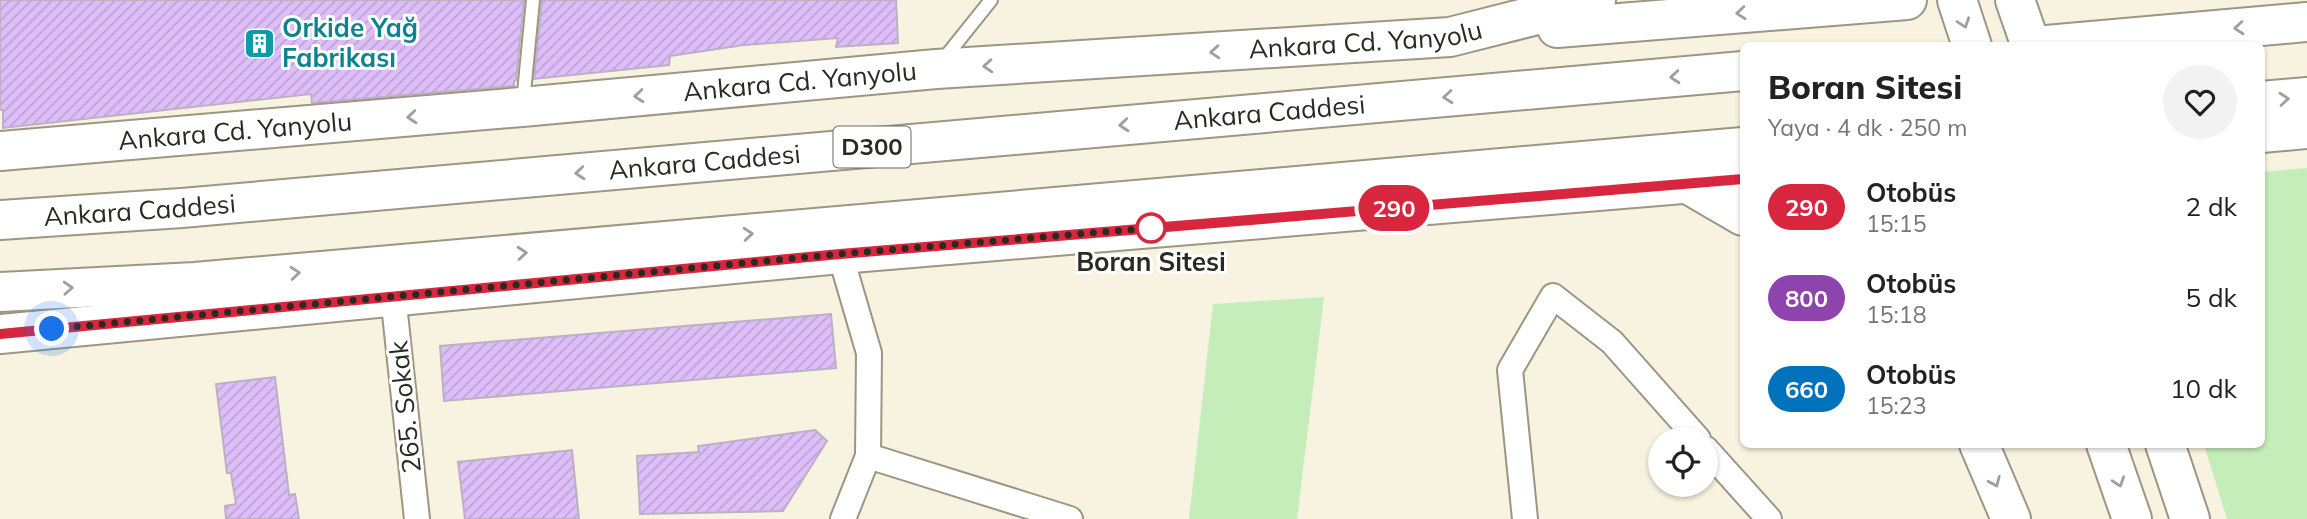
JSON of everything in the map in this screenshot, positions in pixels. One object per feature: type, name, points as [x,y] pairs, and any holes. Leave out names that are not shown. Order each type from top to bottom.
[{"type":"main road","name":"Ankara Cd. Yanyolu","points":[[0,151],[936,69],[1450,37],[1596,0]]},
{"type":"main road","points":[[1450,37],[1907,0]]},
{"type":"main road","points":[[1957,0],[1971,42]]},
{"type":"main road","points":[[2015,0],[2031,42]]},
{"type":"main road","points":[[2079,42],[2307,22]]},
{"type":"main road","name":"Ankara Caddesi","points":[[0,220],[182,208],[1740,71]]},
{"type":"main road","points":[[2265,101],[2307,97]]},
{"type":"main road","points":[[2265,133],[2307,130]]},
{"type":"main road","points":[[0,292],[195,282],[1740,147]]},
{"type":"main road","points":[[0,334],[840,254],[1740,179]]},
{"type":"main road","points":[[1688,184],[1740,214]]},
{"type":"main road","points":[[1981,448],[2011,519]]},
{"type":"main road","points":[[2107,448],[2132,519]]},
{"type":"main road","points":[[2166,448],[2190,519]]},
{"type":"street","points":[[840,254],[869,353],[868,456],[843,519]]},
{"type":"street","name":"265. Sokak","points":[[393,295],[417,519]]},
{"type":"street","points":[[1525,519],[1510,370],[1553,296],[1612,342],[1687,427]]},
{"type":"street","points":[[868,456],[1070,519]]},
{"type":"street","points":[[1718,462],[1769,519]]},
{"type":"lane","points":[[522,107],[533,0]]},
{"type":"lane","points":[[936,69],[991,0]]},
{"type":"green space","points":[[2307,168],[2307,519],[2227,519],[2205,448],[2265,448],[2265,172]]},
{"type":"green space","points":[[1324,297],[1297,519],[1189,519],[1213,304]]},
{"type":"building","name":"Orkide Yağ Fabrikası","points":[[0,0],[524,0],[514,86],[312,103],[311,94],[3,128],[3,110],[0,110]]},
{"type":"building","points":[[542,0],[896,0],[898,43],[836,47],[838,38],[744,45],[670,56],[669,65],[534,79]]},
{"type":"building","points":[[831,314],[836,368],[444,401],[440,346]]},
{"type":"building","points":[[275,377],[289,495],[295,494],[299,519],[226,519],[225,506],[236,504],[231,473],[227,473],[216,384]]},
{"type":"building","points":[[815,430],[827,441],[783,511],[640,514],[637,456],[699,452],[698,446]]},
{"type":"building","points":[[572,450],[579,519],[465,519],[458,462]]},
{"type":"bus line","name":"290","points":[[0,334],[840,254],[1740,179]]},
{"type":"place","name":"Orkide Yağ Fabrikası","points":[[259,43]]},
{"type":"place","name":"Boran Sitesi","points":[[1151,228]]},
{"type":"route","points":[[52,329],[393,295],[1151,228]]}]
